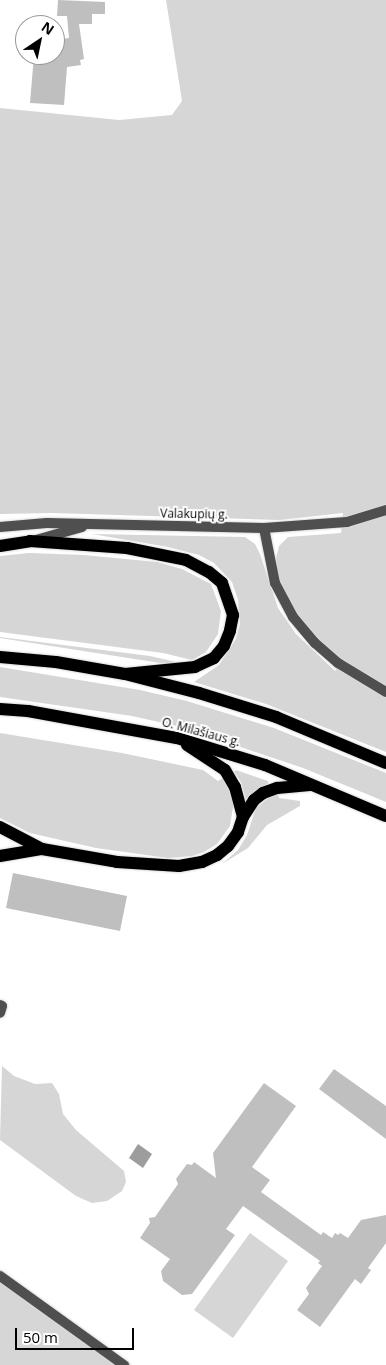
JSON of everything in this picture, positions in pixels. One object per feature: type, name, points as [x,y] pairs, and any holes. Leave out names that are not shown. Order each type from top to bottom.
[{"type":"main road","points":[[0,546],[30,541],[127,548],[186,560],[209,572],[222,583],[233,615],[227,638],[214,658],[195,667],[125,674]]},
{"type":"main road","points":[[0,657],[56,662],[125,674],[199,693],[276,718],[386,763]]},
{"type":"main road","name":"O. Milašiaus g.","points":[[0,709],[177,738],[265,765],[386,816]]},
{"type":"main road","points":[[177,738],[225,770],[235,787],[242,817]]},
{"type":"main road","points":[[0,827],[42,849],[117,862],[180,866],[202,862],[217,855],[228,846],[238,832],[242,817],[254,800],[263,794],[276,788],[312,785]]},
{"type":"main road","points":[[0,856],[42,849]]},
{"type":"street","name":"Valakupių g.","points":[[0,527],[47,523],[264,528],[347,522],[386,510]]},
{"type":"street","points":[[30,541],[92,524]]},
{"type":"street","points":[[264,528],[275,583],[293,617],[315,643],[338,663],[386,692]]},
{"type":"street","points":[[0,1005],[2,1006],[0,1013]]},
{"type":"street","points":[[0,1276],[124,1365]]},
{"type":"shaded area","points":[[166,0],[386,0],[386,752],[266,704],[194,682],[219,665],[236,639],[240,624],[238,600],[232,582],[214,563],[199,555],[168,547],[92,534],[245,537],[255,544],[260,554],[278,608],[296,634],[335,671],[342,660],[312,634],[291,607],[278,582],[276,558],[279,546],[288,537],[341,533],[343,513],[279,520],[52,513],[0,514],[0,108],[119,120],[172,115],[182,101]]},
{"type":"shaded area","points":[[29,553],[84,555],[157,562],[182,569],[211,584],[221,611],[218,634],[206,652],[192,660],[163,653],[0,632],[0,556]]},
{"type":"shaded area","points":[[0,637],[150,656],[185,664],[173,665]]},
{"type":"shaded area","points":[[0,667],[140,690],[187,701],[274,728],[386,773],[386,802],[303,768],[181,727],[132,716],[0,697]]},
{"type":"shaded area","points":[[0,733],[122,753],[203,770],[218,781],[223,778],[234,801],[230,826],[217,844],[204,852],[192,856],[168,858],[96,848],[30,833],[0,818]]},
{"type":"shaded area","points":[[236,770],[268,781],[268,784],[246,800],[241,782],[234,772]]},
{"type":"shaded area","points":[[278,794],[279,798],[300,801],[300,806],[267,825],[248,848],[222,864],[238,850],[247,835],[256,808],[267,799]]},
{"type":"shaded area","points":[[2,1066],[14,1076],[35,1084],[52,1083],[59,1094],[63,1114],[76,1130],[124,1171],[126,1182],[122,1191],[107,1201],[92,1203],[76,1196],[0,1140]]},
{"type":"shaded area","points":[[138,1144],[152,1154],[143,1168],[129,1158]]},
{"type":"shaded area","points":[[250,1233],[288,1261],[233,1338],[194,1310]]},
{"type":"shaded area","points":[[0,1282],[116,1365],[0,1365]]},
{"type":"building","points":[[58,0],[105,2],[105,14],[92,14],[92,24],[79,24],[84,59],[80,60],[81,65],[67,67],[64,105],[30,103],[33,65],[65,65],[65,39],[69,38],[67,16],[57,15]]},
{"type":"building","points":[[13,873],[127,896],[120,931],[6,908]]},
{"type":"building","points":[[334,1069],[386,1106],[386,1139],[319,1089]]},
{"type":"building","points":[[264,1083],[296,1106],[252,1167],[270,1180],[261,1192],[321,1235],[323,1232],[332,1238],[335,1233],[338,1235],[340,1233],[348,1238],[361,1220],[386,1215],[386,1243],[368,1268],[371,1270],[361,1284],[355,1279],[320,1327],[297,1310],[309,1294],[306,1288],[322,1266],[318,1263],[320,1261],[243,1206],[226,1229],[235,1235],[192,1294],[182,1295],[163,1281],[161,1271],[170,1259],[140,1238],[150,1223],[149,1218],[155,1217],[178,1184],[176,1179],[187,1164],[192,1165],[194,1162],[216,1178],[213,1153]]}]
